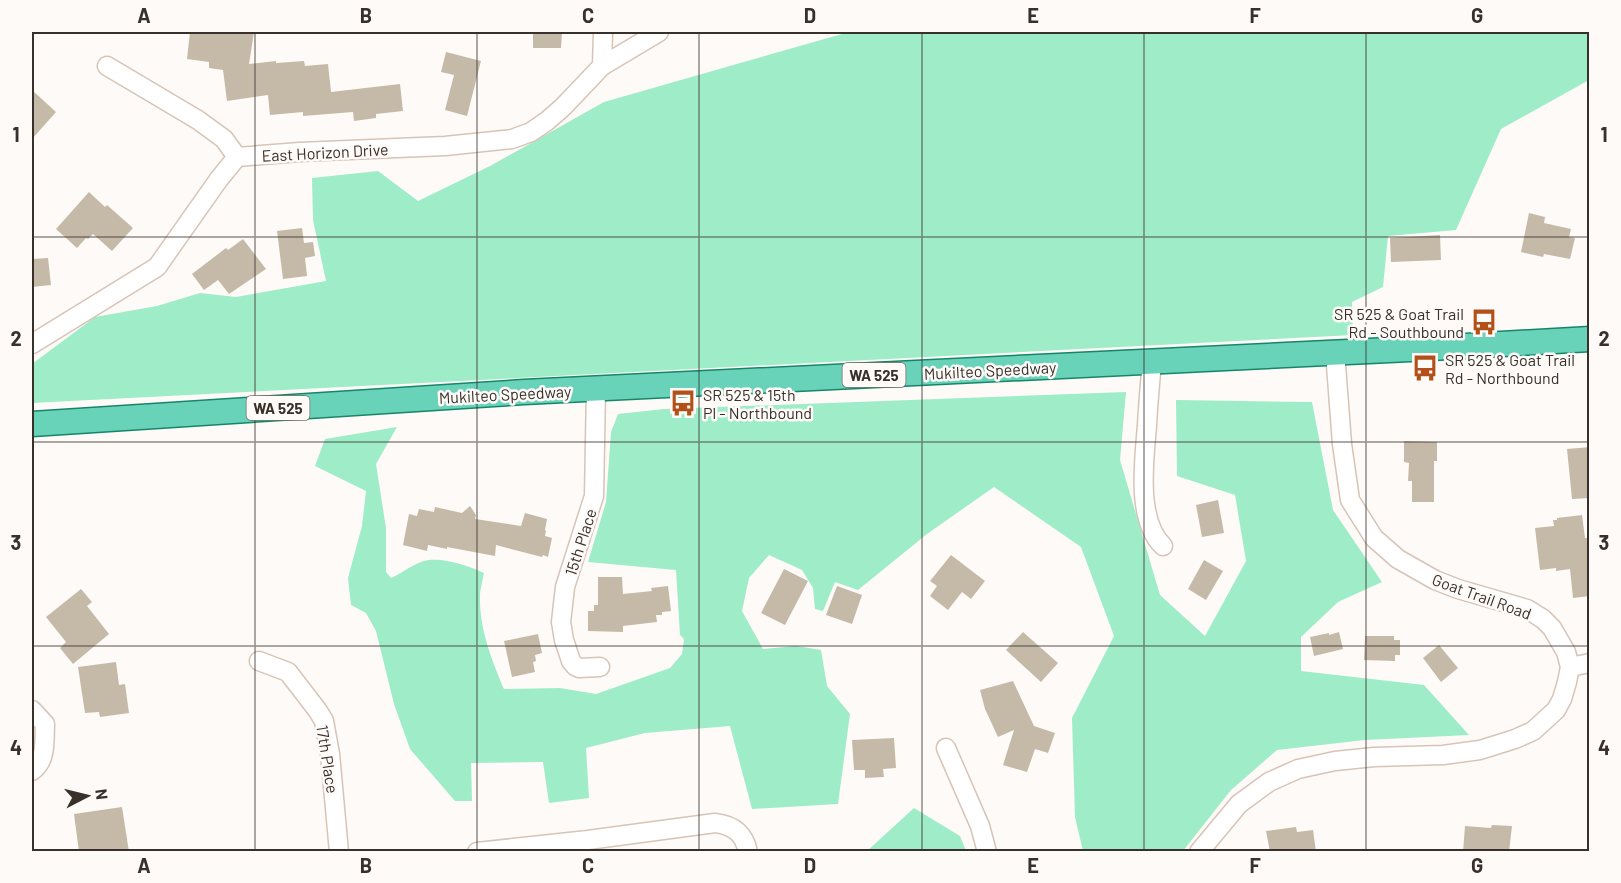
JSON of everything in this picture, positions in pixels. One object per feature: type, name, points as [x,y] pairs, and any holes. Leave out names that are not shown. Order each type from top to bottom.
[{"type":"main road","name":"Mukilteo Speedway","points":[[32,424],[596,388],[1590,339]]},
{"type":"street","points":[[602,66],[603,32]]},
{"type":"street","name":"East Horizon Drive","points":[[32,344],[158,267],[237,157],[300,152],[445,147],[512,139],[531,132],[547,121],[602,66],[659,32]]},
{"type":"street","points":[[107,66],[198,120],[224,139],[237,157]]},
{"type":"street","name":"Goat Trail Road","points":[[1335,352],[1342,444],[1350,500],[1374,538],[1398,559],[1435,580],[1527,609],[1543,619],[1558,637],[1566,652],[1570,667]]},
{"type":"street","points":[[1152,362],[1142,477],[1148,518],[1155,539],[1163,546]]},
{"type":"street","name":"15th Place","points":[[596,388],[594,496],[565,587],[561,621],[564,640],[574,666],[579,668],[600,666]]},
{"type":"street","name":"17th Place","points":[[259,661],[288,672],[324,721],[330,754],[339,852]]},
{"type":"street","points":[[1199,852],[1224,820],[1249,795],[1269,782],[1298,769],[1335,761],[1374,757],[1443,755],[1480,750],[1533,731],[1556,710],[1568,681],[1570,667],[1590,663]]},
{"type":"street","points":[[32,710],[45,724],[44,754],[32,771]]},
{"type":"street","points":[[946,748],[980,826],[987,852]]},
{"type":"street","points":[[477,852],[715,823],[734,827],[741,833],[748,852]]},
{"type":"green space","points":[[849,32],[1589,32],[1589,80],[1501,129],[1456,230],[1388,236],[1383,287],[1352,302],[1353,335],[32,403],[32,364],[95,317],[157,306],[200,293],[236,297],[326,281],[313,220],[312,178],[378,171],[418,201],[490,166],[604,102]]},
{"type":"green space","points":[[1126,392],[1120,460],[1160,595],[1205,636],[1246,561],[1235,495],[1177,476],[1176,400],[1312,402],[1333,510],[1382,582],[1338,602],[1301,637],[1301,671],[1424,685],[1469,735],[1365,740],[1277,750],[1231,790],[1183,851],[1083,851],[1075,817],[1072,718],[1114,636],[1081,547],[994,487],[927,534],[858,590],[835,582],[823,611],[815,609],[813,588],[802,570],[769,555],[749,578],[742,611],[763,649],[796,646],[821,650],[827,686],[850,714],[838,804],[752,809],[730,726],[645,733],[586,748],[589,798],[549,803],[543,762],[471,763],[472,801],[455,801],[410,749],[394,704],[376,631],[366,613],[351,605],[348,578],[362,526],[366,491],[315,466],[325,439],[397,427],[376,464],[386,528],[386,572],[391,578],[420,562],[438,560],[463,565],[484,573],[480,608],[484,632],[504,689],[560,688],[596,694],[670,668],[682,654],[684,639],[680,635],[676,570],[588,562],[606,502],[611,432],[618,414],[664,409]]},
{"type":"green space","points":[[914,808],[960,836],[966,851],[867,851]]},
{"type":"building","points":[[190,32],[254,32],[249,64],[304,61],[305,66],[328,64],[331,92],[400,84],[403,111],[376,114],[376,118],[354,121],[353,112],[303,116],[303,112],[270,115],[268,95],[227,101],[223,70],[209,68],[209,62],[187,59]]},
{"type":"building","points":[[533,32],[562,32],[561,48],[533,48]]},
{"type":"building","points":[[446,52],[481,61],[467,116],[445,110],[454,75],[441,72]]},
{"type":"building","points":[[32,90],[56,112],[32,139]]},
{"type":"building","points":[[89,192],[133,228],[112,251],[93,234],[77,248],[56,229]]},
{"type":"building","points":[[1529,213],[1545,217],[1544,223],[1571,229],[1569,237],[1575,238],[1570,259],[1544,254],[1543,257],[1521,252]]},
{"type":"building","points":[[302,228],[304,243],[313,242],[315,256],[305,258],[307,276],[283,279],[277,231]]},
{"type":"building","points":[[1440,235],[1441,260],[1391,262],[1390,238]]},
{"type":"building","points":[[243,239],[266,269],[229,294],[218,280],[204,290],[192,274],[226,248],[228,250]]},
{"type":"building","points":[[48,258],[51,285],[32,287],[32,259]]},
{"type":"building","points":[[1404,441],[1437,442],[1437,461],[1434,461],[1434,502],[1412,502],[1412,481],[1408,481],[1409,463],[1404,462]]},
{"type":"building","points":[[1590,447],[1590,498],[1572,499],[1567,449]]},
{"type":"building","points":[[1218,500],[1224,533],[1202,537],[1196,505]]},
{"type":"building","points":[[470,506],[476,515],[475,519],[521,526],[525,513],[547,519],[545,536],[552,538],[548,557],[496,545],[495,556],[447,547],[447,549],[428,545],[427,551],[403,545],[409,514],[417,516],[419,509],[434,512],[435,507],[462,513]]},
{"type":"building","points":[[1582,515],[1585,538],[1590,538],[1590,596],[1573,598],[1570,569],[1540,570],[1535,528],[1554,526],[1553,520],[1557,518]]},
{"type":"building","points":[[951,555],[985,581],[971,599],[962,592],[948,610],[930,596],[937,586],[930,581]]},
{"type":"building","points":[[1204,560],[1223,571],[1206,600],[1188,589]]},
{"type":"building","points":[[784,569],[808,581],[785,625],[761,613]]},
{"type":"building","points":[[598,577],[622,577],[623,594],[652,591],[651,588],[668,586],[671,611],[656,615],[657,622],[623,626],[623,632],[588,631],[588,611],[594,611],[594,605],[598,605]]},
{"type":"building","points":[[837,586],[862,595],[852,624],[826,615]]},
{"type":"building","points":[[81,589],[92,602],[87,606],[109,634],[73,664],[60,648],[66,642],[46,617]]},
{"type":"building","points":[[1023,632],[1058,663],[1041,682],[1006,650]]},
{"type":"building","points":[[1339,632],[1343,649],[1314,656],[1310,637]]},
{"type":"building","points":[[538,634],[542,653],[535,655],[536,661],[533,662],[535,672],[512,677],[504,641]]},
{"type":"building","points":[[1365,636],[1394,636],[1394,640],[1400,640],[1400,655],[1395,655],[1395,661],[1364,660]]},
{"type":"building","points":[[1439,645],[1458,668],[1441,682],[1423,658]]},
{"type":"building","points":[[116,662],[119,685],[125,684],[129,713],[100,717],[99,712],[85,713],[78,667]]},
{"type":"building","points":[[1013,681],[1034,726],[1055,733],[1048,753],[1035,749],[1027,772],[1003,765],[1014,730],[998,737],[985,709],[980,690]]},
{"type":"building","points":[[894,738],[896,768],[883,769],[884,777],[865,778],[865,770],[854,770],[852,740]]},
{"type":"building","points":[[122,807],[129,852],[79,852],[74,814]]},
{"type":"building","points":[[1492,825],[1512,826],[1509,852],[1463,852],[1465,826],[1491,828]]},
{"type":"building","points":[[1296,827],[1297,832],[1313,830],[1316,852],[1270,852],[1266,831]]},
{"type":"place","name":"SR 525 & Goat Trail Rd - Southbound","points":[[1484,322]]},
{"type":"place","name":"SR 525 & Goat Trail Rd - Northbound","points":[[1425,368]]},
{"type":"place","name":"SR 525 & 15th Pl - Northbound","points":[[683,403]]}]
